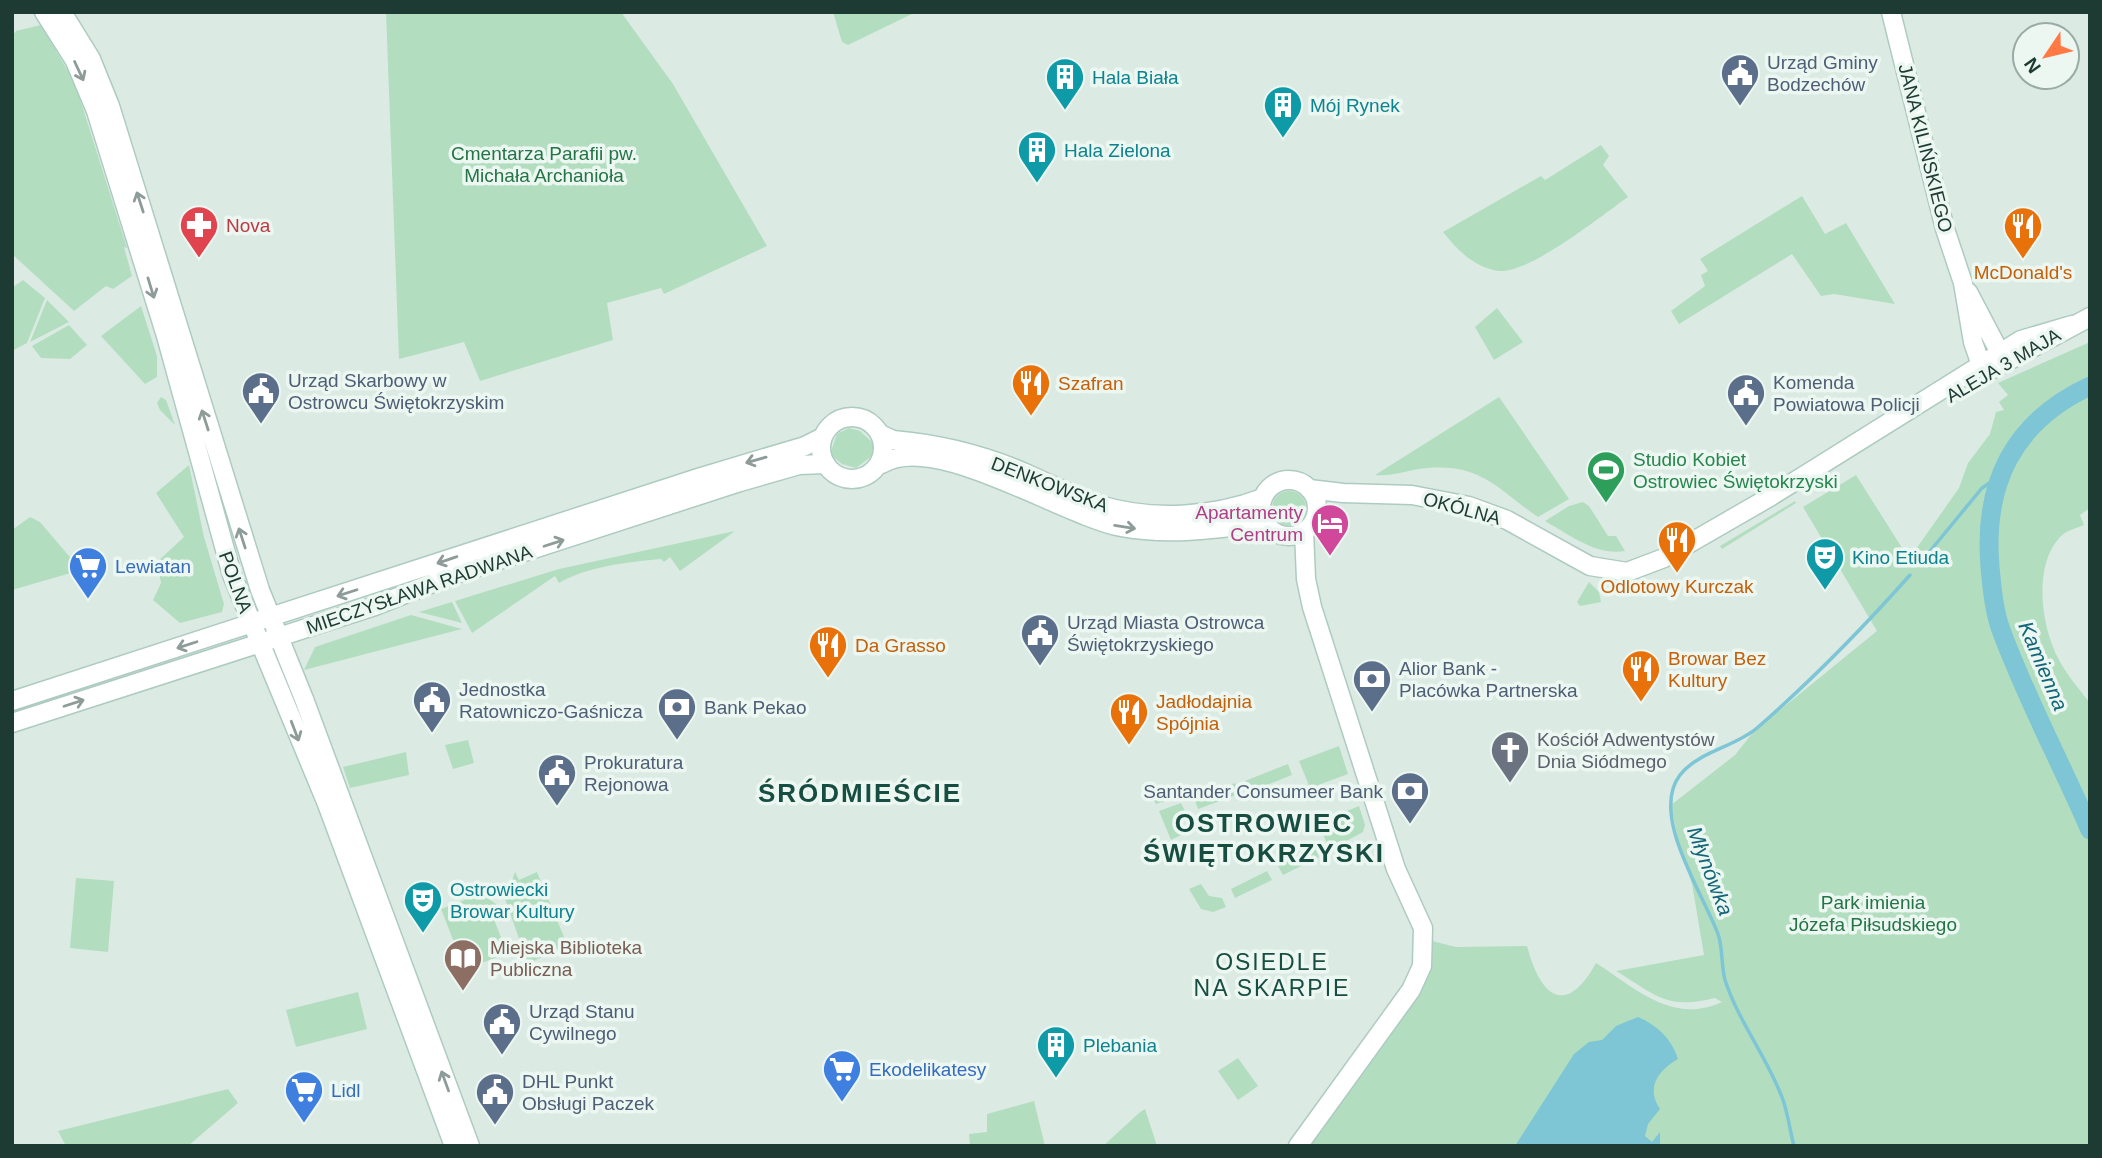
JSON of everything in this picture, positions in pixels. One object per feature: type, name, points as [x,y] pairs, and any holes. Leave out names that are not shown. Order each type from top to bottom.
[{"type":"main road","name":"POLNA","points":[[44,12],[75,61],[96,111],[166,336],[232,575],[327,804],[454,1146]]},
{"type":"main road","name":"POLNA","points":[[62,12],[92,59],[113,115],[260,590],[470,1146]]},
{"type":"main road","name":"JANA KILIŃSKIEGO","points":[[1891,12],[1945,229],[1963,283],[1973,342],[1992,362]]},
{"type":"main road","name":"ALEJA 3 MAJA","points":[[1612,572],[1627,572],[1650,566],[1858,443],[1902,422],[2027,337],[2072,325],[2090,317]]},
{"type":"main road","points":[[848,416],[861,419],[880,434],[882,464],[870,475],[851,480],[841,477],[826,464],[821,438],[832,422],[848,416]]},
{"type":"main road","name":"DENKOWSKA","points":[[880,434],[892,440],[993,460],[1098,505],[1125,512],[1166,516],[1263,498]]},
{"type":"main road","name":"MIECZYSŁAWA RADWANA","points":[[12,701],[701,477],[805,446],[821,438]]},
{"type":"main road","name":"DENKOWSKA","points":[[882,464],[895,457],[914,456],[961,466],[1016,484],[1070,511],[1122,527],[1179,532],[1265,523]]},
{"type":"main road","name":"MIECZYSŁAWA RADWANA","points":[[12,723],[261,644],[375,606],[453,575],[740,482],[799,465],[826,464]]},
{"type":"main road","points":[[1304,531],[1286,535],[1271,529],[1265,523],[1261,511],[1263,498],[1273,485],[1287,480],[1309,489],[1317,505],[1316,514]]},
{"type":"main road","name":"OKÓLNA","points":[[1309,489],[1412,495],[1479,509],[1517,525],[1581,562],[1612,572]]},
{"type":"main road","points":[[1298,1146],[1404,1002],[1422,966],[1423,929],[1396,869],[1312,607],[1306,579],[1304,531],[1321,507],[1343,493]]},
{"type":"main road","points":[[1286,535],[1306,579]]},
{"type":"main road","points":[[260,590],[298,609]]},
{"type":"green space","name":"Cmentarza Parafii pw. Michała Archanioła","points":[[386,12],[621,12],[673,84],[767,246],[664,294],[661,288],[607,303],[613,340],[480,381],[464,342],[399,359]]},
{"type":"green space","points":[[833,12],[916,12],[848,45],[842,42]]},
{"type":"green space","points":[[41,25],[75,83],[127,248],[124,247],[132,276],[113,289],[106,286],[74,311],[12,254],[12,36],[16,31]]},
{"type":"green space","points":[[1601,145],[1609,156],[1603,165],[1628,197],[1546,254],[1512,269],[1499,271],[1482,266],[1467,257],[1443,232],[1541,176],[1545,180]]},
{"type":"green space","points":[[1802,196],[1825,234],[1846,223],[1895,304],[1834,294],[1821,296],[1792,254],[1679,324],[1671,311],[1705,286],[1701,275],[1708,271],[1700,259]]},
{"type":"green space","points":[[23,280],[45,298],[27,343],[12,351],[13,287]]},
{"type":"green space","points":[[47,300],[69,322],[30,342]]},
{"type":"green space","points":[[141,306],[157,356],[157,377],[145,384],[101,336]]},
{"type":"green space","points":[[1497,308],[1523,342],[1494,360],[1475,327]]},
{"type":"green space","points":[[69,325],[87,345],[70,359],[41,358],[32,346]]},
{"type":"green space","name":"Park imienia Józefa Piłsudskiego","points":[[2090,342],[2090,508],[2080,515],[2084,525],[2062,535],[2051,549],[2042,596],[2052,645],[2065,670],[2090,703],[2090,1146],[1298,1146],[1403,1002],[1424,939],[1456,947],[1527,946],[1539,977],[1546,988],[1555,994],[1564,995],[1574,991],[1596,963],[1640,992],[1671,1006],[1704,1008],[1722,1002],[1715,998],[1684,1002],[1662,998],[1616,971],[1704,955],[1692,884],[1679,845],[1671,805],[1735,755],[1754,731],[1877,631],[1803,507],[1856,475],[1909,559],[1959,488],[1968,463],[1990,434],[1996,412],[2004,410],[1999,402],[2008,395],[1998,383]]},
{"type":"green space","points":[[161,397],[166,400],[175,425],[160,410],[157,403]]},
{"type":"green space","points":[[1499,397],[1569,499],[1538,517],[1488,481],[1462,470],[1428,468],[1375,475]]},
{"type":"green space","points":[[849,428],[860,431],[874,444],[872,456],[856,468],[842,464],[830,454],[837,434]]},
{"type":"green space","points":[[189,465],[204,537],[224,604],[222,612],[180,623],[153,600],[161,583],[157,562],[184,537],[156,493]]},
{"type":"green space","points":[[1289,491],[1301,496],[1306,508],[1301,520],[1289,525],[1277,520],[1272,508],[1277,496]]},
{"type":"green space","points":[[1795,501],[1796,503],[1722,549],[1720,546]]},
{"type":"green space","points":[[1583,502],[1589,506],[1608,536],[1616,536],[1625,551],[1614,552],[1594,547],[1545,521],[1569,506]]},
{"type":"green space","points":[[30,517],[40,522],[81,570],[12,590],[12,530]]},
{"type":"green space","points":[[735,531],[680,571],[670,557],[664,562],[661,559],[622,563],[583,572],[559,583],[555,576],[472,633],[455,601],[559,569]]},
{"type":"green space","points":[[1589,582],[1599,592],[1601,602],[1580,606],[1577,602]]},
{"type":"green space","points":[[452,602],[462,623],[419,612]]},
{"type":"green space","points":[[411,615],[462,629],[304,670],[315,647]]},
{"type":"green space","points":[[468,740],[474,763],[453,769],[445,745]]},
{"type":"green space","points":[[1339,746],[1348,774],[1310,788],[1299,761]]},
{"type":"green space","points":[[406,752],[409,775],[350,788],[343,767]]},
{"type":"green space","points":[[1288,764],[1292,775],[1249,792],[1245,781]]},
{"type":"green space","points":[[1235,783],[1239,794],[1198,809],[1194,798]]},
{"type":"green space","points":[[1174,789],[1177,797],[1156,804],[1152,797]]},
{"type":"green space","points":[[1181,803],[1186,813],[1178,823],[1181,835],[1171,840],[1159,811]]},
{"type":"green space","points":[[1359,806],[1365,825],[1363,832],[1330,850],[1318,823]]},
{"type":"green space","points":[[1315,848],[1319,857],[1283,875],[1278,866]]},
{"type":"green space","points":[[1267,871],[1272,880],[1235,898],[1231,889]]},
{"type":"green space","points":[[515,872],[519,880],[537,872],[567,944],[528,964],[505,899]]},
{"type":"green space","points":[[76,878],[114,881],[108,952],[70,948]]},
{"type":"green space","points":[[1201,884],[1209,896],[1222,898],[1226,907],[1213,912],[1201,909],[1189,889]]},
{"type":"green space","points":[[473,888],[496,904],[501,913],[493,917],[506,950],[514,948],[512,952],[466,966],[461,960],[441,909],[475,896]]},
{"type":"green space","points":[[358,992],[367,1029],[296,1047],[286,1010]]},
{"type":"green space","points":[[1238,1058],[1258,1086],[1238,1100],[1218,1071]]},
{"type":"green space","points":[[228,1089],[238,1103],[188,1146],[66,1146],[58,1131]]},
{"type":"green space","points":[[1034,1101],[1045,1146],[970,1146],[969,1134],[987,1132],[987,1114]]},
{"type":"green space","points":[[1145,1109],[1157,1146],[1103,1146],[1139,1113]]},
{"type":"water","points":[[1638,1017],[1663,1033],[1678,1059],[1665,1068],[1654,1086],[1660,1109],[1648,1124],[1645,1136],[1652,1142],[1660,1132],[1660,1145],[1515,1146],[1574,1054],[1589,1042],[1602,1040],[1616,1026]]},
{"type":"waterway","name":"Kamienna","points":[[2090,386],[2063,401],[2041,418],[2023,437],[2008,459],[1998,483],[1989,537],[1993,591],[2001,630],[2021,681],[2090,830]]},
{"type":"waterway","name":"Młynówka","points":[[1926,556],[1982,488],[1999,477]]},
{"type":"waterway","name":"Młynówka","points":[[1794,1146],[1785,1105],[1777,1085],[1738,1011],[1725,980],[1718,934],[1682,855],[1675,833],[1671,811],[1672,792],[1680,775],[1688,767],[1748,734],[1777,710],[1836,654],[1910,575]]},
{"type":"place","name":"Urząd Gminy Bodzechów","points":[[1740,107]]},
{"type":"place","name":"Hala Biała","points":[[1065,111]]},
{"type":"place","name":"Mój Rynek","points":[[1283,139]]},
{"type":"place","name":"Hala Zielona","points":[[1037,184]]},
{"type":"place","name":"Nova","points":[[199,259]]},
{"type":"place","name":"McDonald's","points":[[2023,260]]},
{"type":"place","name":"Szafran","points":[[1031,417]]},
{"type":"place","name":"Urząd Skarbowy w Ostrowcu Świętokrzyskim","points":[[261,425]]},
{"type":"place","name":"Komenda Powiatowa Policji","points":[[1746,427]]},
{"type":"place","name":"Studio Kobiet Ostrowiec Świętokrzyski","points":[[1606,504]]},
{"type":"place","name":"Apartamenty Centrum","points":[[1330,557]]},
{"type":"place","name":"Odlotowy Kurczak","points":[[1677,574]]},
{"type":"place","name":"Kino Etiuda","points":[[1825,591]]},
{"type":"place","name":"Lewiatan","points":[[88,600]]},
{"type":"place","name":"Urząd Miasta Ostrowca Świętokrzyskiego","points":[[1040,667]]},
{"type":"place","name":"Da Grasso","points":[[828,679]]},
{"type":"place","name":"Browar Bez Kultury","points":[[1641,703]]},
{"type":"place","name":"Alior Bank - Placówka Partnerska","points":[[1372,713]]},
{"type":"place","name":"Jednostka Ratowniczo-Gaśnicza","points":[[432,734]]},
{"type":"place","name":"Bank Pekao","points":[[677,741]]},
{"type":"place","name":"Jadłodajnia Spójnia","points":[[1129,746]]},
{"type":"place","name":"Kościół Adwentystów Dnia Siódmego","points":[[1510,784]]},
{"type":"place","name":"Prokuratura Rejonowa","points":[[557,807]]},
{"type":"place","name":"Santander Consumeer Bank","points":[[1410,825]]},
{"type":"place","name":"Ostrowiecki Browar Kultury","points":[[423,934]]},
{"type":"place","name":"Miejska Biblioteka Publiczna","points":[[463,992]]},
{"type":"place","name":"Urząd Stanu Cywilnego","points":[[502,1056]]},
{"type":"place","name":"Plebania","points":[[1056,1079]]},
{"type":"place","name":"Ekodelikatesy","points":[[842,1103]]},
{"type":"place","name":"Lidl","points":[[304,1124]]},
{"type":"place","name":"DHL Punkt Obsługi Paczek","points":[[495,1126]]},
{"type":"district","name":"ŚRÓDMIEŚCIE","points":[[860,793]]},
{"type":"district","name":"OSTROWIEC ŚWIĘTOKRZYSKI","points":[[1264,838]]},
{"type":"district","name":"OSIEDLE NA SKARPIE","points":[[1272,975]]}]
